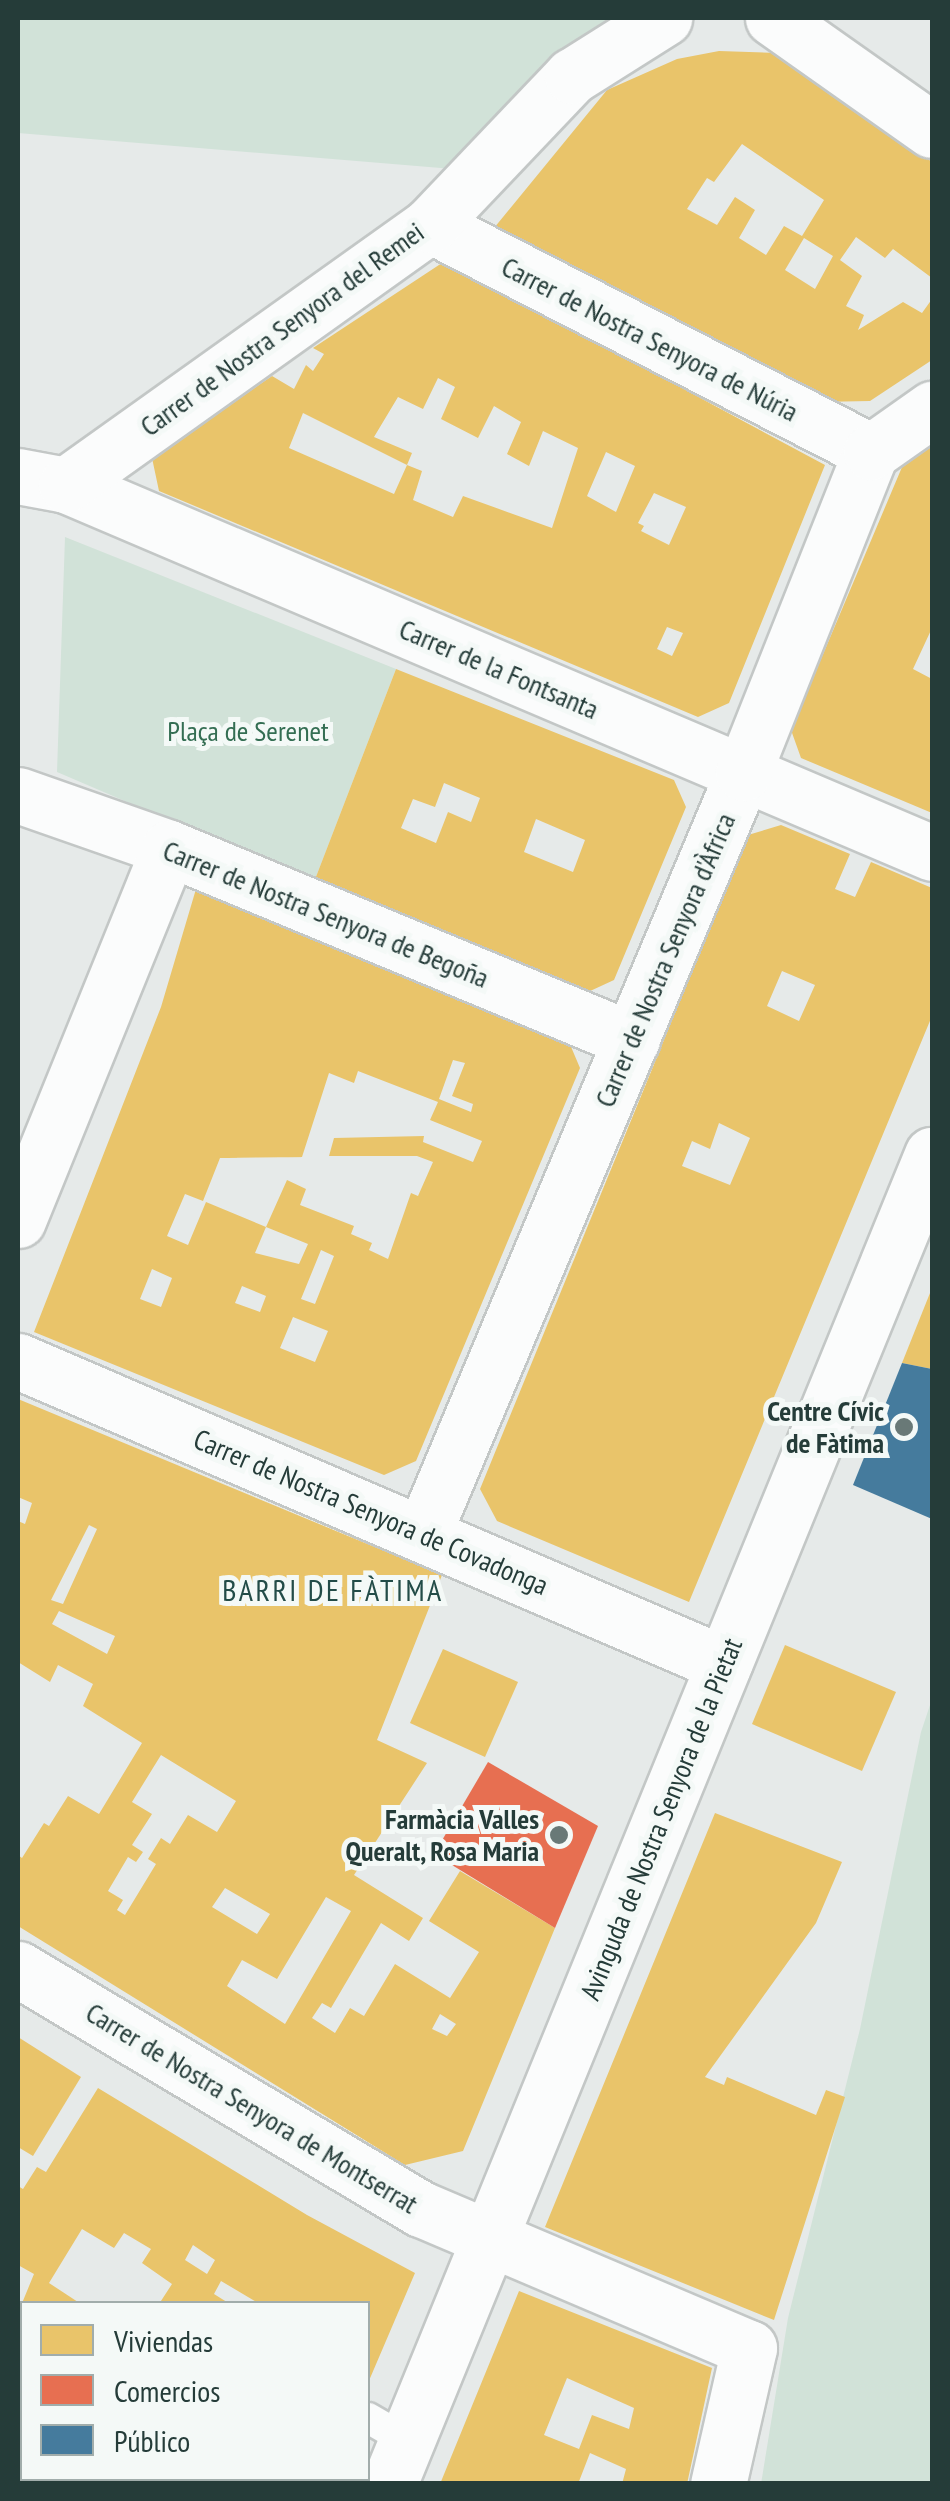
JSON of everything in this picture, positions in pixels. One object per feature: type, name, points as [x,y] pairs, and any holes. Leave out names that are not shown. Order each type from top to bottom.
[{"type":"street","name":"Carrer de Nostra Senyora del Remei","points":[[42,480],[430,225],[572,76],[664,18]]},
{"type":"street","points":[[774,18],[932,130]]},
{"type":"street","name":"Carrer de Nostra Senyora de Núria","points":[[430,225],[871,452]]},
{"type":"street","points":[[871,452],[932,409]]},
{"type":"street","name":"Carrer de Nostra Senyora d'Àfrica","points":[[423,1534],[743,773],[871,452]]},
{"type":"street","name":"Carrer de la Fontsanta","points":[[42,480],[932,853]]},
{"type":"street","name":"Carrer de Nostra Senyora de Begoña","points":[[18,796],[169,848],[632,1040]]},
{"type":"street","points":[[18,1220],[169,848]]},
{"type":"street","name":"Avinguda de Nostra Senyora de la Pietat","points":[[387,2447],[492,2236],[932,1155]]},
{"type":"street","name":"Carrer de Nostra Senyora de Covadonga","points":[[18,1361],[724,1664]]},
{"type":"street","name":"Carrer de Nostra Senyora de Montserrat","points":[[18,1970],[421,2209],[749,2348],[718,2484]]},
{"type":"green space","points":[[18,18],[626,18],[453,169],[18,133]]},
{"type":"green space","name":"Plaça de Serenet","points":[[65,537],[396,669],[314,882],[57,772]]},
{"type":"green space","points":[[932,1699],[932,2483],[761,2484],[788,2318],[860,2029],[921,1732]]},
{"type":"building: Viviendas","points":[[719,51],[778,53],[932,162],[932,278],[893,249],[885,258],[856,237],[840,260],[862,276],[846,306],[864,315],[858,330],[903,302],[922,313],[932,299],[932,360],[870,401],[818,402],[494,228],[607,90],[677,59]],"holes":[[[742,144],[824,200],[802,236],[784,226],[766,255],[739,238],[755,210],[735,197],[717,225],[687,209],[707,178],[714,182]],[[804,238],[833,256],[815,289],[785,270]]]},
{"type":"building: Viviendas","points":[[445,261],[825,465],[729,703],[698,717],[159,491],[152,458],[272,376],[294,389],[306,365],[313,371],[324,354],[313,348]],"holes":[[[438,378],[455,387],[441,419],[478,438],[494,406],[521,422],[507,454],[529,466],[543,431],[578,448],[552,528],[463,496],[453,517],[413,500],[422,471],[407,465],[412,453],[374,437],[398,397],[423,409]],[[303,413],[407,465],[394,494],[289,448]],[[606,452],[635,466],[616,512],[587,496]],[[654,493],[686,507],[669,545],[641,531],[644,526],[638,523]],[[667,627],[683,633],[672,656],[657,649]]]},
{"type":"building: Viviendas","points":[[932,443],[932,628],[913,669],[932,679],[932,813],[801,758],[791,730],[905,460]]},
{"type":"building: Viviendas","points":[[396,669],[674,780],[686,807],[614,980],[588,992],[314,882]],"holes":[[[444,783],[480,798],[471,822],[448,812],[436,843],[401,828],[413,799],[435,807]],[[536,819],[585,840],[573,872],[524,852]]]},
{"type":"building: Viviendas","points":[[781,825],[850,854],[835,889],[855,897],[871,862],[932,888],[932,1016],[689,1602],[497,1521],[480,1489],[748,835]],"holes":[[[782,971],[815,985],[799,1021],[767,1006]],[[719,1123],[750,1138],[730,1185],[682,1166],[692,1141],[710,1149]]]},
{"type":"building: Viviendas","points":[[196,889],[569,1042],[580,1068],[416,1461],[384,1475],[34,1332],[161,1007]],"holes":[[[453,1060],[465,1063],[452,1096],[473,1104],[471,1112],[439,1099]],[[358,1071],[438,1102],[430,1120],[482,1141],[473,1162],[423,1142],[424,1136],[334,1138],[329,1156],[417,1156],[433,1162],[418,1196],[411,1193],[388,1259],[369,1250],[372,1243],[351,1234],[354,1226],[300,1205],[306,1189],[287,1180],[266,1227],[206,1202],[188,1245],[167,1236],[185,1194],[203,1201],[220,1158],[302,1157],[329,1073],[354,1083]],[[266,1227],[308,1244],[299,1264],[255,1253]],[[321,1250],[334,1256],[315,1304],[301,1299]],[[152,1269],[172,1278],[161,1307],[140,1299]],[[242,1286],[266,1296],[260,1312],[235,1303]],[[293,1317],[328,1331],[315,1362],[280,1348]]]},
{"type":"building: Viviendas","points":[[932,1288],[932,1369],[902,1363]]},
{"type":"building: Viviendas","points":[[18,1399],[442,1575],[377,1740],[427,1763],[354,1875],[423,1918],[409,1941],[381,1923],[331,2008],[322,2003],[312,2018],[335,2033],[350,2008],[364,2016],[395,1964],[450,1998],[479,1952],[429,1921],[460,1871],[555,1928],[463,2151],[405,2165],[18,1926],[18,1855],[22,1858],[44,1823],[49,1826],[68,1796],[99,1814],[142,1743],[83,1706],[93,1684],[58,1665],[50,1682],[18,1662],[18,1521],[25,1524],[32,1503],[18,1497]],"holes":[[[89,1525],[97,1529],[63,1604],[51,1600]],[[59,1611],[115,1636],[107,1654],[52,1624]],[[161,1755],[236,1801],[217,1832],[188,1815],[170,1844],[161,1838],[148,1859],[156,1864],[125,1915],[117,1910],[123,1900],[108,1891],[128,1857],[136,1862],[143,1852],[132,1845],[152,1814],[132,1802]],[[225,1888],[270,1914],[257,1934],[212,1907]],[[326,1897],[351,1911],[285,2024],[227,1986],[242,1960],[277,1979]],[[440,2014],[456,2024],[447,2036],[432,2029]]]},
{"type":"building: Viviendas","points":[[785,1645],[896,1692],[862,1771],[752,1724]]},
{"type":"building: Viviendas","points":[[443,1649],[518,1682],[485,1757],[410,1723]]},
{"type":"building: Viviendas","points":[[715,1813],[842,1862],[816,1923],[705,2077],[724,2085],[727,2077],[816,2115],[826,2090],[845,2097],[774,2320],[545,2227]]},
{"type":"building: Viviendas","points":[[18,2037],[81,2077],[33,2156],[18,2147]]},
{"type":"building: Viviendas","points":[[98,2088],[307,2215],[415,2273],[370,2378],[370,2301],[255,2301],[221,2281],[214,2294],[225,2301],[161,2301],[172,2284],[142,2263],[151,2249],[124,2233],[114,2248],[82,2229],[49,2283],[76,2301],[23,2301],[34,2274],[18,2265],[18,2186],[23,2189],[37,2167],[46,2172]],"holes":[[[193,2245],[215,2260],[207,2274],[185,2260]]]},
{"type":"building: Viviendas","points":[[519,2291],[712,2368],[687,2484],[622,2484],[626,2469],[590,2453],[578,2484],[440,2484]],"holes":[[[567,2378],[634,2408],[629,2429],[592,2415],[579,2449],[544,2435]]]},
{"type":"building: Viviendas","points":[[20,2308],[20,2481],[327,2481],[326,2484],[18,2484]]},
{"type":"building: Comercios","points":[[488,1762],[598,1826],[555,1928],[434,1854]]},
{"type":"building: Público","name":"Centre Cívic de Fàtima","points":[[902,1363],[932,1369],[932,1519],[853,1485]]},
{"type":"place","name":"Centre Cívic de Fàtima","points":[[904,1427]]},
{"type":"place","name":"Farmàcia Valles Queralt, Rosa Maria","points":[[559,1835]]},
{"type":"district","name":"BARRI DE FÀTIMA","points":[[333,1590]]}]
